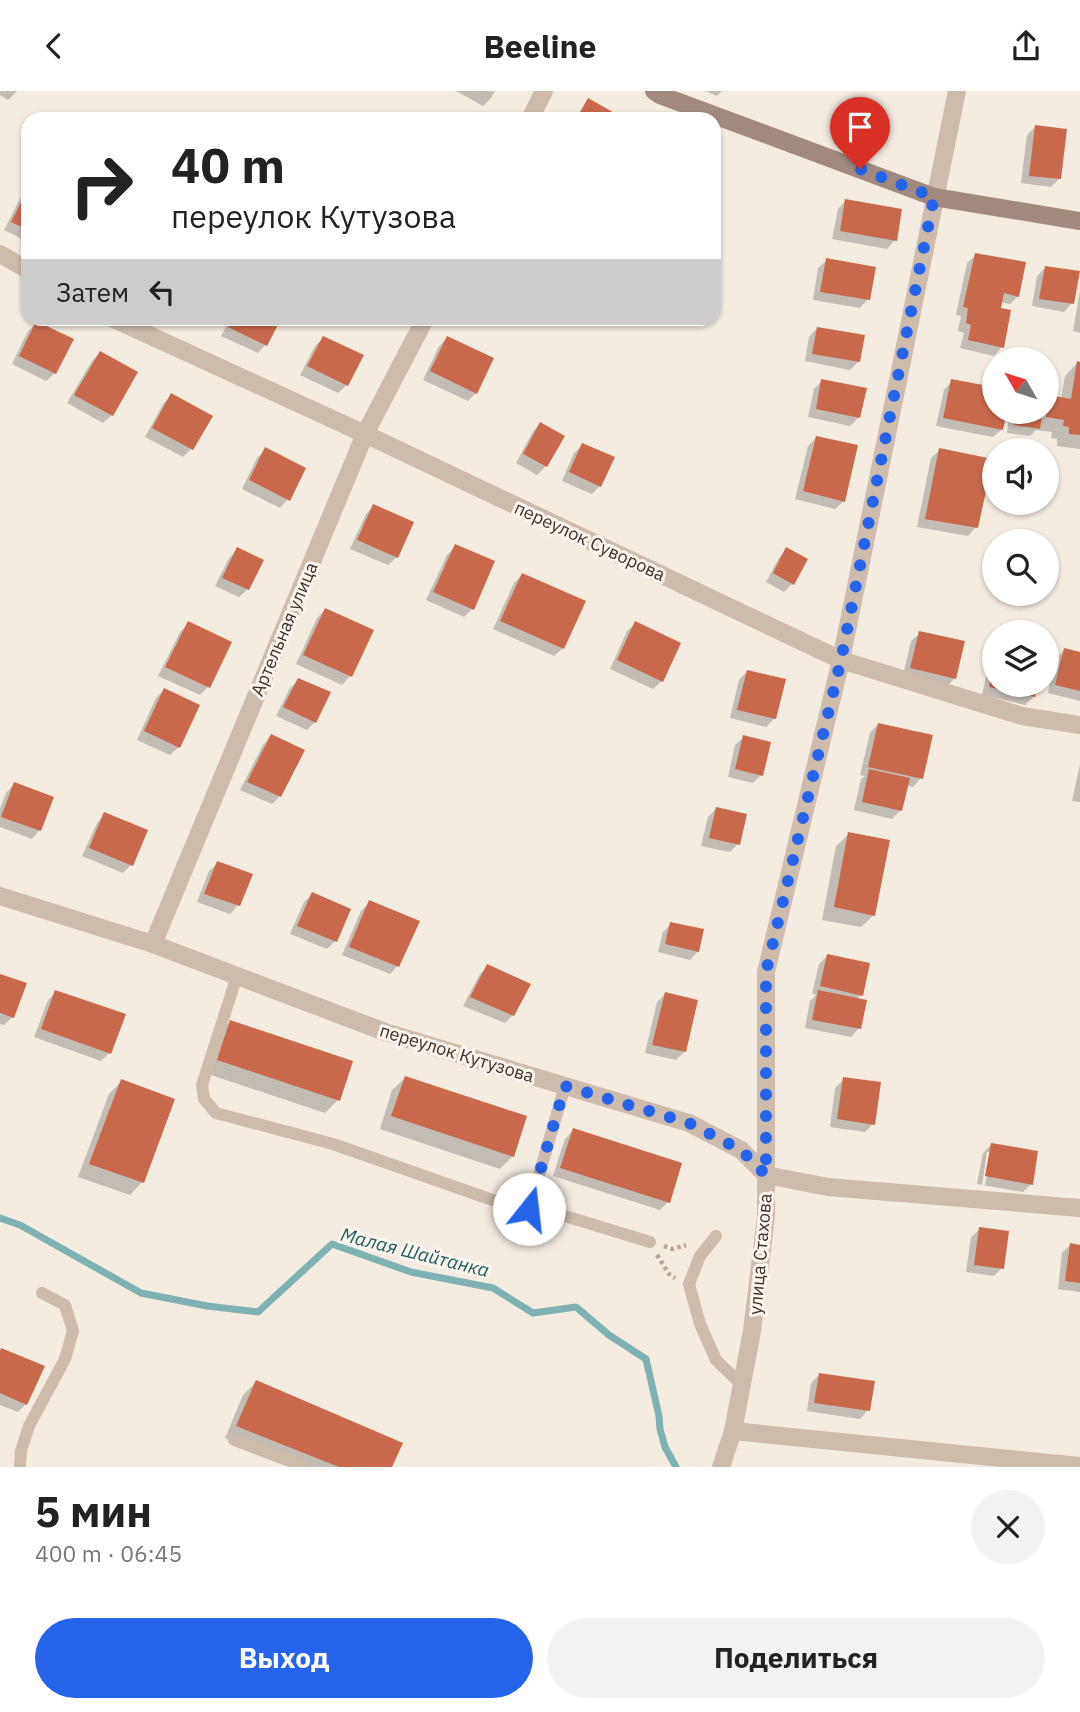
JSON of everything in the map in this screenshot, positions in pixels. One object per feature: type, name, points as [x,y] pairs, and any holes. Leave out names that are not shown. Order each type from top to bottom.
[{"type":"street","points":[[534,112],[544,91]]},
{"type":"street","points":[[654,91],[706,112]]},
{"type":"street","name":"улица Стахова","points":[[721,1467],[733,1431],[754,1318],[765,1216],[766,972],[841,660],[957,91]]},
{"type":"street","points":[[721,118],[934,197],[1080,221]]},
{"type":"street","points":[[0,254],[21,266]]},
{"type":"street","name":"переулок Суворова","points":[[129,326],[365,434],[841,660],[1022,716],[1080,725]]},
{"type":"street","name":"Артельная улица","points":[[153,944],[365,434],[421,326]]},
{"type":"street","name":"переулок Кутузова","points":[[0,896],[153,944],[385,1032],[689,1123],[741,1150],[766,1175]]},
{"type":"street","points":[[766,1175],[828,1187],[1080,1208]]},
{"type":"street","points":[[733,1431],[1080,1466]]},
{"type":"lane","points":[[237,976],[202,1085],[204,1099],[216,1112],[333,1145],[504,1204],[565,1216],[650,1242]]},
{"type":"lane","points":[[529,1209],[565,1086]]},
{"type":"lane","points":[[716,1236],[701,1256],[689,1284],[700,1324],[716,1360],[741,1385]]},
{"type":"lane","points":[[20,1467],[21,1451],[29,1426],[65,1359],[72,1331],[65,1305],[42,1293]]},
{"type":"lane","points":[[234,1440],[306,1467]]},
{"type":"path","points":[[650,1242],[669,1275],[689,1284]]},
{"type":"building","points":[[588,98],[613,112],[580,112]]},
{"type":"building","points":[[848,99],[880,107],[873,134],[841,125]]},
{"type":"building","points":[[1035,125],[1067,129],[1061,179],[1029,176]]},
{"type":"building","points":[[845,199],[902,209],[897,241],[840,231]]},
{"type":"building","points":[[21,203],[21,227],[11,222]]},
{"type":"building","points":[[975,253],[1026,262],[1019,297],[1004,293],[1001,308],[1011,310],[1004,347],[968,340],[971,325],[966,323],[968,308],[963,307]]},
{"type":"building","points":[[826,258],[876,267],[870,300],[820,292]]},
{"type":"building","points":[[1045,266],[1080,271],[1074,304],[1039,299]]},
{"type":"building","points":[[34,326],[47,326],[74,339],[56,374],[19,356]]},
{"type":"building","points":[[229,326],[277,326],[267,346]]},
{"type":"building","points":[[817,327],[865,335],[860,362],[812,354]]},
{"type":"building","points":[[323,336],[364,355],[348,386],[307,366]]},
{"type":"building","points":[[447,336],[494,358],[477,394],[430,371]]},
{"type":"building","points":[[100,351],[138,372],[113,416],[74,395]]},
{"type":"building","points":[[1077,361],[1080,362],[1080,435],[1069,434],[1069,427],[1063,426],[1064,420],[1059,419],[1059,397],[1071,399]]},
{"type":"building","points":[[821,379],[867,388],[860,418],[816,409]]},
{"type":"building","points":[[951,379],[982,385],[982,424],[1004,424],[1003,430],[943,418]]},
{"type":"building","points":[[171,393],[213,416],[193,450],[152,428]]},
{"type":"building","points":[[540,422],[565,436],[547,467],[523,454]]},
{"type":"building","points":[[1014,424],[1041,424],[1040,429]]},
{"type":"building","points":[[816,436],[858,445],[845,502],[803,491]]},
{"type":"building","points":[[582,443],[615,457],[601,487],[569,472]]},
{"type":"building","points":[[265,447],[306,468],[290,501],[249,480]]},
{"type":"building","points":[[939,448],[982,457],[982,510],[978,528],[925,519]]},
{"type":"building","points":[[373,504],[414,522],[398,558],[357,540]]},
{"type":"building","points":[[455,544],[495,561],[474,610],[433,592]]},
{"type":"building","points":[[237,547],[264,560],[249,590],[222,578]]},
{"type":"building","points":[[786,547],[808,559],[794,585],[773,573]]},
{"type":"building","points":[[522,573],[586,601],[564,649],[500,621]]},
{"type":"building","points":[[325,608],[374,630],[352,677],[303,655]]},
{"type":"building","points":[[188,621],[232,642],[210,688],[165,667]]},
{"type":"building","points":[[635,621],[681,643],[663,682],[617,660]]},
{"type":"building","points":[[919,631],[965,641],[956,679],[910,668]]},
{"type":"building","points":[[1064,648],[1080,652],[1080,691],[1059,686],[1059,669]]},
{"type":"building","points":[[747,670],[786,679],[776,719],[737,710]]},
{"type":"building","points":[[298,678],[331,692],[316,723],[283,707]]},
{"type":"building","points":[[164,688],[200,705],[180,748],[144,731]]},
{"type":"building","points":[[878,723],[933,735],[923,779],[868,767]]},
{"type":"building","points":[[271,734],[305,750],[281,797],[247,782]]},
{"type":"building","points":[[743,735],[771,742],[763,776],[735,769]]},
{"type":"building","points":[[869,769],[910,778],[902,811],[862,802]]},
{"type":"building","points":[[14,782],[54,797],[41,831],[1,817]]},
{"type":"building","points":[[716,807],[747,814],[740,845],[709,838]]},
{"type":"building","points":[[104,812],[148,830],[133,866],[89,848]]},
{"type":"building","points":[[848,832],[890,840],[875,916],[834,907]]},
{"type":"building","points":[[217,861],[253,874],[240,906],[204,894]]},
{"type":"building","points":[[312,892],[351,909],[337,942],[297,926]]},
{"type":"building","points":[[369,900],[420,921],[399,967],[349,947]]},
{"type":"building","points":[[670,922],[704,929],[699,952],[665,944]]},
{"type":"building","points":[[827,954],[870,963],[863,996],[820,986]]},
{"type":"building","points":[[487,964],[531,984],[514,1016],[470,997]]},
{"type":"building","points":[[0,974],[27,983],[14,1018],[0,1013]]},
{"type":"building","points":[[55,990],[126,1014],[111,1054],[41,1029]]},
{"type":"building","points":[[818,990],[867,1000],[861,1029],[812,1020]]},
{"type":"building","points":[[665,992],[698,1000],[686,1052],[652,1045]]},
{"type":"building","points":[[230,1020],[353,1061],[340,1101],[217,1060]]},
{"type":"building","points":[[405,1076],[527,1116],[514,1157],[391,1116]]},
{"type":"building","points":[[843,1077],[881,1082],[875,1125],[837,1119]]},
{"type":"building","points":[[121,1079],[175,1099],[144,1183],[89,1164]]},
{"type":"building","points":[[573,1128],[682,1163],[670,1203],[560,1168]]},
{"type":"building","points":[[991,1143],[1038,1151],[1033,1185],[985,1176]]},
{"type":"building","points":[[979,1227],[1009,1231],[1004,1269],[974,1265]]},
{"type":"building","points":[[1070,1243],[1080,1245],[1080,1283],[1065,1281]]},
{"type":"building","points":[[1,1348],[45,1366],[27,1405],[0,1393]]},
{"type":"building","points":[[819,1373],[875,1381],[870,1411],[814,1403]]},
{"type":"building","points":[[256,1380],[403,1443],[392,1467],[339,1467],[236,1426]]},
{"type":"waterway","name":"Малая Шайтанка","points":[[0,1218],[20,1225],[141,1293],[207,1306],[258,1312],[332,1244],[411,1272],[493,1288],[533,1313],[576,1307],[609,1335],[646,1359],[660,1429],[665,1447],[676,1467]]},
{"type":"route","points":[[529,1209],[565,1086],[689,1123],[741,1150],[766,1175],[766,972],[841,660],[934,197],[860,169]]}]
